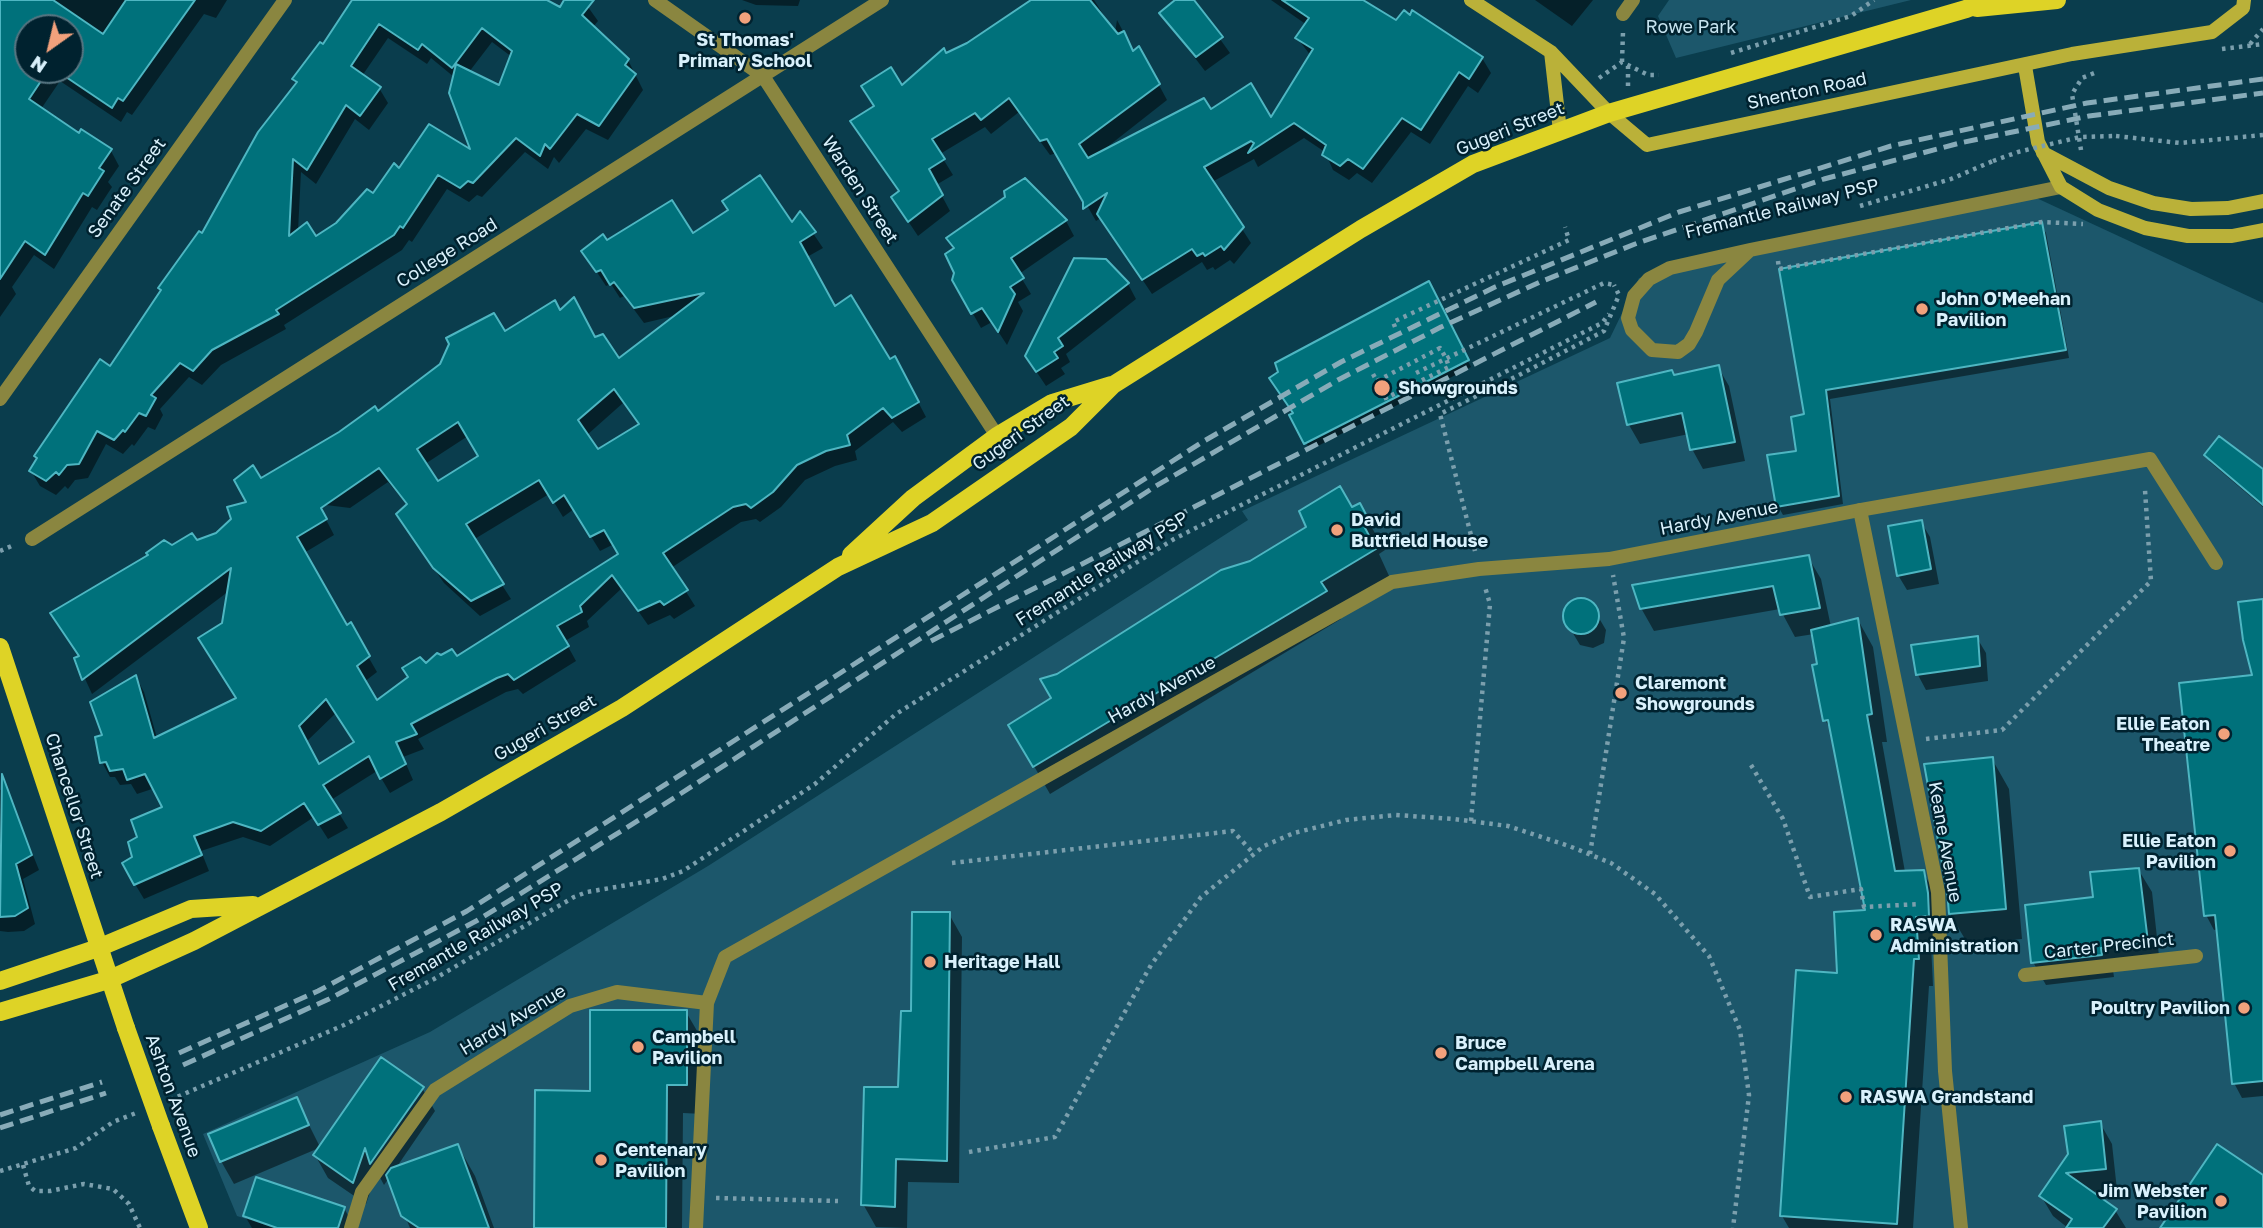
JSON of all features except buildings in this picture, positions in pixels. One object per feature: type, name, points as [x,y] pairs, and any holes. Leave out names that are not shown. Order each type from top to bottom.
[{"type":"main road","points":[[1471,0],[1551,52],[1609,113]]},
{"type":"main road","name":"Gugeri Street","points":[[0,1012],[38,1003],[108,979],[194,941],[260,904],[441,812],[622,708],[838,567],[932,523],[1071,428],[1113,385],[1361,229],[1473,164],[1609,113],[1989,0]]},
{"type":"main road","name":"Gugeri Street","points":[[1966,9],[2057,0]]},
{"type":"main road","name":"Shenton Road","points":[[1609,113],[1647,145],[2072,54],[2212,32],[2243,8],[2244,0]]},
{"type":"main road","points":[[1551,52],[1560,131]]},
{"type":"main road","points":[[2025,66],[2042,152],[2061,187],[2098,210],[2145,228],[2188,236],[2232,236],[2263,230]]},
{"type":"main road","points":[[2042,152],[2109,188],[2153,203],[2192,209],[2262,203]]},
{"type":"main road","name":"Gugeri Street","points":[[838,567],[913,498],[996,436],[1052,403],[1113,385]]},
{"type":"main road","name":"Chancellor Street","points":[[0,647],[108,979]]},
{"type":"main road","name":"Gugeri Street","points":[[0,981],[98,948],[191,909],[260,904]]},
{"type":"main road","name":"Ashton Avenue","points":[[108,979],[199,1228]]},
{"type":"street","name":"Senate Street","points":[[0,399],[285,0]]},
{"type":"street","name":"Warden Street","points":[[655,0],[763,76],[996,436]]},
{"type":"street","name":"College Road","points":[[32,539],[882,0]]},
{"type":"street","points":[[1623,14],[1633,0]]},
{"type":"street","points":[[1750,250],[1717,280],[1696,332],[1678,352],[1652,350],[1632,330],[1628,318],[1634,296],[1649,279],[1682,265],[1750,250],[2061,187]]},
{"type":"street","points":[[2147,460],[2216,563]]},
{"type":"street","name":"Hardy Avenue","points":[[351,1228],[362,1192],[435,1090],[570,1006],[617,992],[707,1003],[725,957],[1392,582],[1479,569],[1609,559],[1860,510],[2147,460]]},
{"type":"street","name":"Keane Avenue","points":[[1860,510],[1938,902],[1945,1071],[1961,1228]]},
{"type":"street","name":"Carter Precinct","points":[[2025,975],[2196,956]]},
{"type":"street","points":[[696,1228],[707,1003]]},
{"type":"path","points":[[1723,55],[1851,16],[1874,0]]},
{"type":"path","points":[[1622,62],[1623,14]]},
{"type":"path","points":[[2249,46],[2263,29]]},
{"type":"path","points":[[2218,50],[2263,44]]},
{"type":"path","points":[[1622,62],[1648,75],[1673,71]]},
{"type":"path","points":[[1592,83],[1622,62]]},
{"type":"path","points":[[2085,154],[2079,149],[2072,94],[2082,78],[2104,70]]},
{"type":"path","name":"Fremantle Railway PSP","points":[[1847,208],[1951,180],[2018,152],[2080,137],[2116,136],[2180,143],[2263,135]]},
{"type":"path","points":[[1775,245],[1779,269],[2042,222],[2092,224]]},
{"type":"path","points":[[1395,327],[1393,322],[1569,240],[1565,227]]},
{"type":"path","points":[[1416,373],[1604,283],[1614,285],[1619,295],[1604,331],[1440,414],[1490,604],[1471,821]]},
{"type":"path","name":"Fremantle Railway PSP","points":[[161,1104],[221,1081],[344,1025],[434,979],[574,897],[587,892],[662,879],[683,871],[805,792],[896,713],[1174,538],[1602,323],[1624,289]]},
{"type":"path","points":[[1374,374],[1377,381],[1387,400],[1448,367],[1446,358],[1440,348],[1377,381]]},
{"type":"path","points":[[1907,741],[2002,730],[2151,581],[2147,460]]},
{"type":"path","points":[[1590,854],[1624,638],[1618,592],[1609,559]]},
{"type":"path","points":[[1751,765],[1783,819],[1810,898],[1861,889],[1864,907],[1938,902]]},
{"type":"path","points":[[969,1152],[1055,1137],[1151,965],[1201,897],[1264,846],[1294,833],[1346,820],[1396,815],[1471,821],[1508,826],[1611,863],[1655,894],[1709,956],[1740,1030],[1749,1095],[1733,1228]]},
{"type":"path","points":[[952,863],[1233,831],[1254,854]]},
{"type":"path","points":[[0,1171],[80,1146],[113,1122],[149,1108]]},
{"type":"path","points":[[23,1165],[29,1186],[35,1191],[50,1191],[84,1184],[113,1189],[130,1204],[140,1228]]},
{"type":"path","points":[[734,1198],[838,1200]]},
{"type":"green space","name":"Rowe Park","points":[[1669,0],[1911,0],[1676,58],[1658,16]]},
{"type":"green space","name":"Claremont Showgrounds","points":[[2030,195],[2263,303],[2263,1228],[275,1228],[237,1216],[203,1134],[430,1032],[708,866],[1248,520],[1242,511],[1610,338],[1639,278]]},
{"type":"railway","points":[[179,1053],[318,991],[467,911],[1204,441],[1341,362],[1495,287],[1679,212],[1891,146],[2087,103],[2263,79]]},
{"type":"railway","points":[[183,1065],[329,999],[478,920],[660,807],[1156,486],[1338,380],[1441,327],[1540,282],[1635,244],[1824,179],[1960,143],[2089,116],[2263,93]]},
{"type":"railway","points":[[931,641],[1596,302]]},
{"type":"railway","points":[[0,1115],[102,1082]]},
{"type":"railway","points":[[0,1128],[106,1093]]},
{"type":"place","name":"St Thomas' Primary School","points":[[745,18]]},
{"type":"place","name":"John O'Meehan Pavilion","points":[[1922,309]]},
{"type":"place","name":"Showgrounds","points":[[1382,388]]},
{"type":"place","name":"David Buttfield House","points":[[1337,530]]},
{"type":"place","name":"Claremont Showgrounds","points":[[1621,693]]},
{"type":"place","name":"Ellie Eaton Theatre","points":[[2224,734]]},
{"type":"place","name":"Ellie Eaton Pavilion","points":[[2230,851]]},
{"type":"place","name":"RASWA Administration","points":[[1876,935]]},
{"type":"place","name":"Heritage Hall","points":[[930,962]]},
{"type":"place","name":"Poultry Pavilion","points":[[2244,1008]]},
{"type":"place","name":"Campbell Pavilion","points":[[638,1047]]},
{"type":"place","name":"Bruce Campbell Arena","points":[[1441,1053]]},
{"type":"place","name":"RASWA Grandstand","points":[[1846,1097]]},
{"type":"place","name":"Centenary Pavilion","points":[[601,1160]]},
{"type":"place","name":"Jim Webster Pavilion","points":[[2221,1201]]}]
